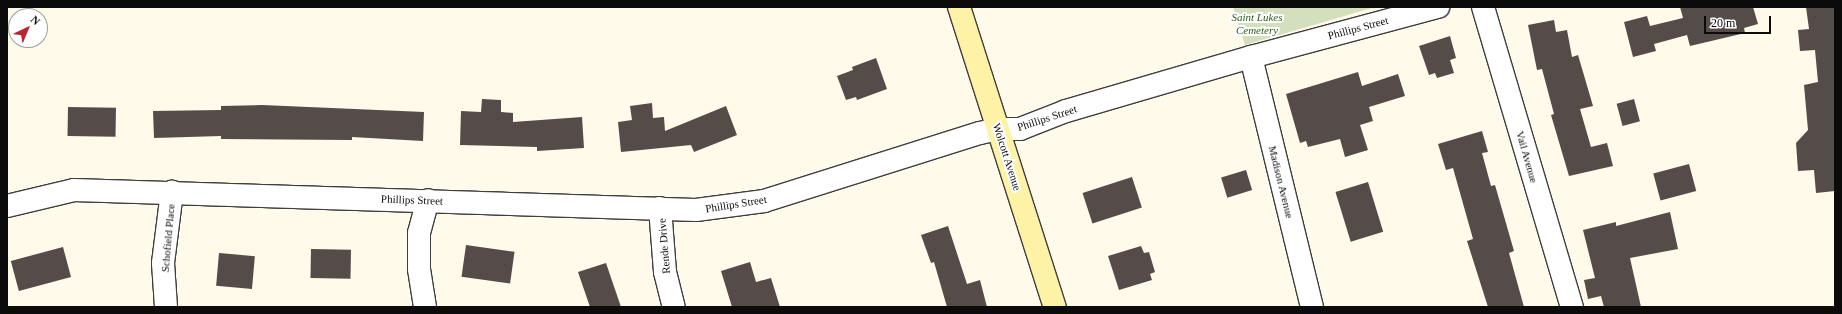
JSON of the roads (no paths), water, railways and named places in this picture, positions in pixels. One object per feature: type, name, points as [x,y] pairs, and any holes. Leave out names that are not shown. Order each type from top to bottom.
[{"type":"main road","name":"Wolcott Avenue","points":[[959,7],[1055,307]]},
{"type":"street","name":"Phillips Street","points":[[7,206],[74,190],[428,200],[696,210],[764,201],[998,129],[1020,129],[1066,111],[1251,57],[1438,7]]},
{"type":"street","name":"Vail Avenue","points":[[1483,7],[1572,307]]},
{"type":"street","name":"Madison Avenue","points":[[1251,57],[1312,307]]},
{"type":"street","name":"Schofield Place","points":[[166,307],[164,263],[172,192]]},
{"type":"street","points":[[425,307],[419,269],[419,233],[428,200]]},
{"type":"street","name":"Rende Drive","points":[[660,208],[665,272],[674,307]]},
{"type":"park label","name":"Saint Lukes Cemetery","points":[[1257,24]]}]
